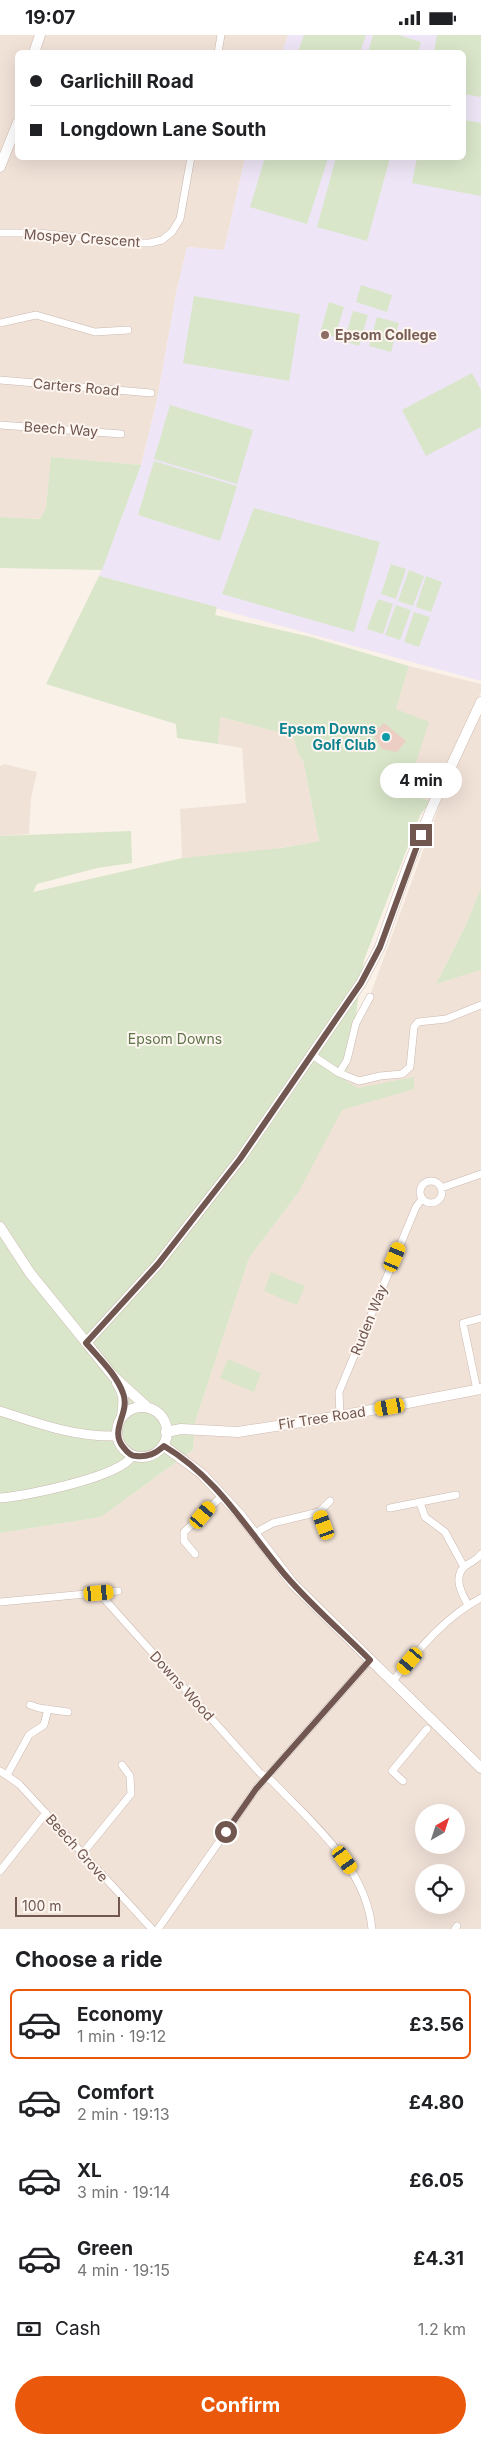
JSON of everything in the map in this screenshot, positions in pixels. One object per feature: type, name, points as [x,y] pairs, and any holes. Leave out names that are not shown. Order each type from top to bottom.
[{"type":"main road","points":[[35,50],[40,35]]},
{"type":"main road","points":[[0,167],[15,130]]},
{"type":"main road","points":[[86,1343],[158,1264],[240,1159],[361,983],[380,947],[414,850],[481,702]]},
{"type":"main road","points":[[0,1227],[30,1273],[114,1376],[147,1407],[162,1416],[166,1432],[164,1446]]},
{"type":"main road","points":[[114,1376],[125,1400],[117,1436],[124,1449],[132,1456],[144,1457],[164,1446]]},
{"type":"main road","name":"Fir Tree Road","points":[[166,1432],[174,1429],[238,1432],[340,1416],[479,1389]]},
{"type":"main road","points":[[122,1416],[136,1408],[147,1407]]},
{"type":"main road","name":"Fir Tree Road","points":[[162,1416],[191,1430]]},
{"type":"main road","points":[[164,1446],[194,1467],[223,1495],[293,1584],[481,1768]]},
{"type":"street","points":[[218,50],[221,35]]},
{"type":"street","name":"Mospey Crescent","points":[[0,233],[39,233],[131,243],[150,243],[162,240],[172,232],[180,219],[190,160]]},
{"type":"street","points":[[0,323],[36,315],[96,332],[128,330]]},
{"type":"street","name":"Carters Road","points":[[0,380],[152,393]]},
{"type":"street","name":"Beech Way","points":[[0,425],[121,434]]},
{"type":"street","points":[[338,1073],[347,1060],[356,1023],[370,997]]},
{"type":"street","points":[[312,1055],[338,1073],[359,1081],[406,1073],[410,1067],[414,1027],[418,1022],[446,1019],[481,1005]]},
{"type":"street","name":"Ruden Way","points":[[441,1188],[481,1174]]},
{"type":"street","name":"Ruden Way","points":[[340,1416],[339,1392],[416,1207],[422,1199],[421,1187],[427,1181],[436,1182],[441,1188],[441,1196],[436,1201],[429,1203],[422,1199]]},
{"type":"street","points":[[479,1389],[463,1323],[481,1319]]},
{"type":"street","points":[[0,1411],[50,1428],[80,1434],[117,1436]]},
{"type":"street","points":[[0,1498],[40,1493],[75,1483],[117,1468],[132,1456]]},
{"type":"street","points":[[196,1554],[184,1541],[184,1532],[223,1495]]},
{"type":"street","points":[[390,1508],[456,1495]]},
{"type":"street","points":[[254,1533],[273,1523],[319,1512],[330,1501]]},
{"type":"street","points":[[420,1503],[425,1517],[445,1532],[464,1567]]},
{"type":"street","points":[[319,1512],[324,1525]]},
{"type":"street","points":[[468,1605],[458,1584],[464,1567],[481,1554]]},
{"type":"street","points":[[0,1601],[118,1591]]},
{"type":"street","name":"Downs Wood","points":[[99,1593],[260,1773],[297,1807],[352,1869],[367,1902],[372,1929]]},
{"type":"street","points":[[392,1682],[445,1621],[481,1598]]},
{"type":"street","points":[[158,1929],[244,1804],[370,1660]]},
{"type":"street","points":[[30,1705],[68,1712]]},
{"type":"street","points":[[3,1773],[30,1735],[44,1725],[48,1709]]},
{"type":"street","points":[[403,1781],[392,1771],[427,1729]]},
{"type":"street","points":[[82,1854],[130,1794],[130,1776],[122,1765]]},
{"type":"street","name":"Beech Grove","points":[[3,1773],[19,1784],[152,1929]]},
{"type":"street","points":[[0,1871],[46,1813]]},
{"type":"shaded area","points":[[0,35],[288,35],[283,50],[15,50],[15,160],[245,160],[224,250],[187,247],[176,294],[157,400],[141,465],[51,457],[46,508],[40,519],[0,517]]},
{"type":"shaded area","name":"Epsom College","points":[[288,35],[481,35],[481,681],[99,576],[141,465],[157,400],[176,294],[187,247],[224,250],[245,160],[466,160],[466,50],[283,50]]},
{"type":"shaded area","points":[[409,666],[481,684],[481,692],[431,801],[406,794],[396,709]]},
{"type":"shaded area","points":[[481,715],[481,888],[465,927],[436,984],[481,970],[481,1929],[0,1929],[0,1533],[101,1517],[193,1450],[195,1422],[249,1258],[298,1193],[440,804],[465,742]]},
{"type":"shaded area","points":[[219,717],[294,736],[299,756],[303,760],[319,841],[247,854],[182,858],[180,809],[246,803],[242,748],[218,744]]},
{"type":"shaded area","points":[[4,764],[37,772],[31,798],[29,834],[0,836],[0,766]]},
{"type":"green space","points":[[304,35],[366,35],[361,50],[299,50]]},
{"type":"green space","points":[[373,35],[399,35],[421,42],[419,50],[369,50]]},
{"type":"green space","points":[[437,35],[481,35],[481,97],[466,94],[466,50],[434,50]]},
{"type":"green space","points":[[466,120],[481,123],[481,196],[412,183],[417,160],[466,160]]},
{"type":"green space","points":[[264,160],[327,160],[307,224],[250,207]]},
{"type":"green space","points":[[335,160],[389,160],[367,241],[317,227]]},
{"type":"green space","points":[[361,285],[392,295],[387,312],[356,302]]},
{"type":"green space","points":[[194,296],[300,314],[289,381],[183,363]]},
{"type":"green space","points":[[329,302],[344,307],[335,337],[320,333]]},
{"type":"green space","points":[[353,311],[368,315],[359,346],[344,341]]},
{"type":"green space","points":[[377,317],[399,323],[391,352],[369,346]]},
{"type":"green space","points":[[472,373],[481,390],[481,427],[426,456],[402,410]]},
{"type":"green space","points":[[170,405],[253,430],[237,484],[154,459]]},
{"type":"green space","points":[[51,457],[141,465],[102,570],[0,568],[0,517],[40,519],[46,508]]},
{"type":"green space","points":[[154,461],[237,486],[220,541],[138,515]]},
{"type":"green space","points":[[254,508],[380,542],[354,632],[222,594]]},
{"type":"green space","points":[[391,564],[406,569],[396,599],[381,594]]},
{"type":"green space","points":[[409,570],[424,576],[413,606],[398,601]]},
{"type":"green space","name":"Epsom Downs Golf Club","points":[[99,576],[217,607],[215,615],[311,637],[409,666],[396,709],[429,722],[406,794],[431,801],[420,815],[364,960],[346,1081],[358,1088],[414,1077],[414,1089],[342,1110],[298,1193],[249,1258],[195,1422],[193,1450],[101,1517],[0,1533],[0,836],[131,831],[132,863],[97,868],[37,884],[33,892],[182,858],[282,848],[319,841],[303,760],[299,756],[293,736],[220,717],[218,744],[177,738],[176,724],[46,684]]},
{"type":"green space","points":[[426,576],[442,582],[431,612],[416,607]]},
{"type":"green space","points":[[378,599],[393,604],[383,634],[367,629]]},
{"type":"green space","points":[[396,605],[411,610],[400,640],[385,635]]},
{"type":"green space","points":[[414,612],[430,617],[419,647],[404,642]]},
{"type":"green space","points":[[481,888],[481,970],[436,984],[465,927]]},
{"type":"green space","points":[[271,1272],[305,1286],[297,1305],[264,1291]]},
{"type":"green space","points":[[228,1359],[261,1373],[254,1392],[220,1378]]},
{"type":"building","name":"Epsom Downs Golf Club","points":[[384,723],[406,741],[397,752],[382,749],[375,737],[368,731],[371,724],[379,728]]},
{"type":"place","name":"Epsom College","points":[[325,335]]},
{"type":"place","name":"Epsom Downs Golf Club","points":[[386,737]]},
{"type":"route","points":[[226,1832],[256,1789],[370,1660],[293,1584],[241,1516],[223,1495],[194,1467],[164,1446],[157,1452],[144,1457],[132,1456],[124,1449],[117,1436],[125,1400],[123,1393],[114,1376],[86,1343],[158,1264],[240,1159],[361,983],[380,947],[421,835]]},
{"type":"park label","name":"Epsom Downs","points":[[175,1039]]}]
